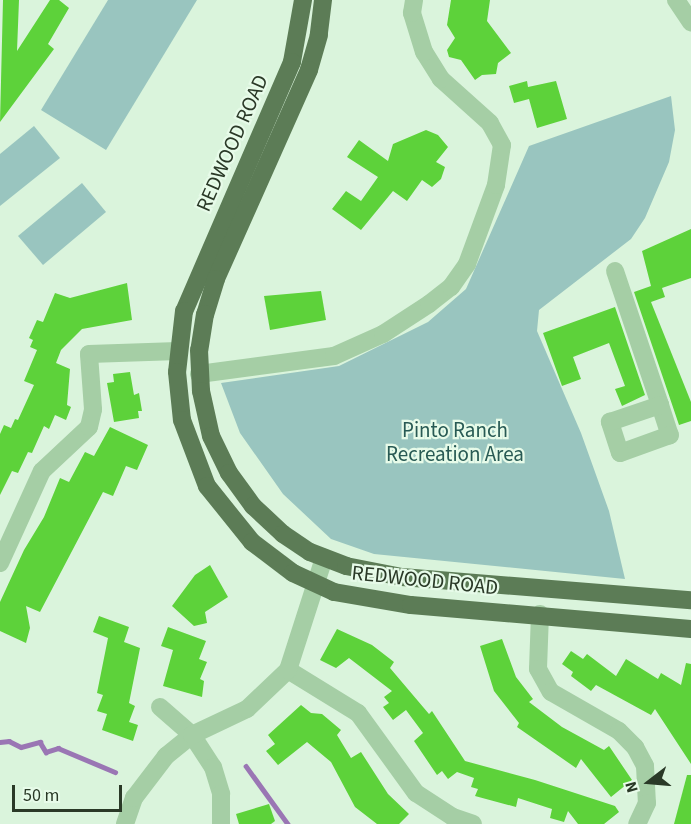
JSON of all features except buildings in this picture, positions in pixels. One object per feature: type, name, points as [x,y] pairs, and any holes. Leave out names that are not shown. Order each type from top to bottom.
[{"type":"main road","name":"REDWOOD ROAD","points":[[303,0],[292,62],[200,269],[184,312],[178,351],[182,420],[207,486],[252,542],[292,573],[334,592],[368,600],[691,628]]},
{"type":"main road","name":"REDWOOD ROAD","points":[[322,0],[319,35],[309,70],[216,279],[205,314],[199,374],[211,436],[240,490],[283,534],[324,558],[358,570],[402,577],[691,600]]},
{"type":"street","points":[[199,374],[334,356],[383,334],[429,304],[451,287],[467,264],[496,185],[502,145],[490,123],[441,79],[424,52],[412,13],[414,0]]},
{"type":"street","points":[[676,0],[691,22]]},
{"type":"street","points":[[615,271],[660,405]]},
{"type":"street","points":[[0,563],[42,471],[89,427],[93,409],[89,354],[178,351]]},
{"type":"street","points":[[125,824],[134,798],[166,756],[192,735],[247,710],[288,670],[324,558]]},
{"type":"street","points":[[540,614],[538,669],[551,692],[620,731],[635,747],[645,766],[647,804],[637,824]]},
{"type":"street","points":[[288,670],[358,713],[416,793],[453,817],[473,824]]},
{"type":"street","points":[[160,707],[192,735],[213,767],[221,794],[221,824]]},
{"type":"green space","points":[[108,0],[197,0],[106,150],[41,110]]},
{"type":"green space","name":"Pinto Ranch Recreation Area","points":[[671,96],[675,130],[669,162],[645,218],[631,239],[539,310],[537,331],[581,433],[609,511],[625,579],[374,554],[331,539],[283,494],[240,433],[221,383],[339,366],[428,322],[466,289],[529,146]]},
{"type":"green space","points":[[34,126],[60,158],[0,206],[0,154]]},
{"type":"green space","points":[[82,183],[106,212],[43,265],[18,236]]},
{"type":"waterway","points":[[0,742],[9,741],[21,747],[40,742],[46,752],[58,748],[115,772]]},
{"type":"waterway","points":[[246,766],[288,824]]}]
